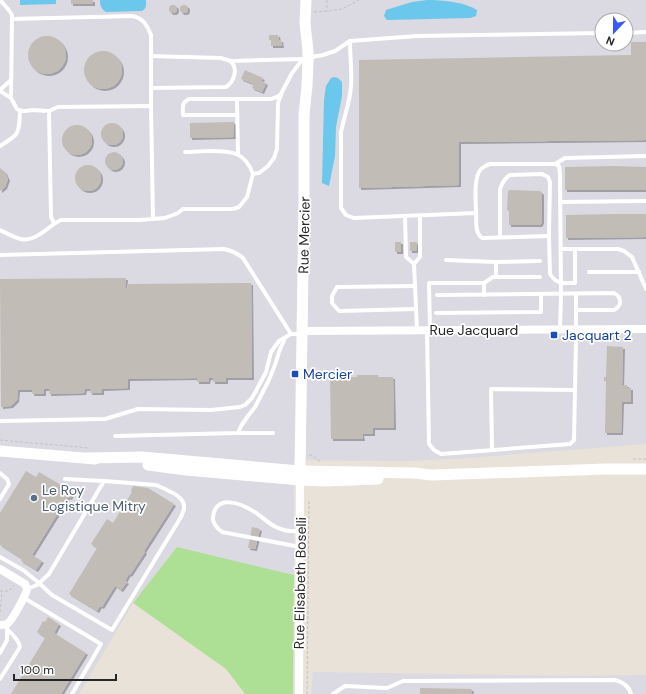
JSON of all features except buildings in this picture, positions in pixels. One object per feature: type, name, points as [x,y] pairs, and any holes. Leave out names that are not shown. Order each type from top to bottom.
[{"type":"main road","name":"Rue Mercier","points":[[300,476],[303,332],[304,115],[307,86],[305,23],[306,0]]},
{"type":"main road","points":[[0,451],[92,453],[186,470],[300,476],[326,481],[389,479],[432,475],[646,469]]},
{"type":"main road","points":[[606,470],[646,463]]},
{"type":"street","name":"Rue Jacquard","points":[[303,332],[646,329]]},
{"type":"street","name":"Rue Elisabeth Boselli","points":[[299,694],[300,476]]},
{"type":"street","points":[[0,570],[25,584],[27,589],[24,598],[11,620],[5,626]]},
{"type":"lane","points":[[0,0],[12,15],[11,98],[17,109],[26,111],[49,110],[58,107],[151,106]]},
{"type":"lane","points":[[12,19],[136,16],[144,22],[151,35],[150,88],[153,219]]},
{"type":"lane","points":[[634,33],[646,32]]},
{"type":"lane","points":[[151,56],[221,58],[230,61],[306,58],[335,51],[350,41],[417,36],[594,33]]},
{"type":"lane","points":[[350,41],[351,86],[347,111],[343,120],[341,132],[341,208],[346,215],[354,218],[476,213]]},
{"type":"lane","points":[[253,174],[259,173],[268,166],[274,158],[277,149],[278,103],[292,73],[306,58]]},
{"type":"lane","points":[[150,88],[226,87],[230,85],[235,75],[234,67],[230,61]]},
{"type":"lane","points":[[11,80],[0,91],[11,98]]},
{"type":"lane","points":[[237,115],[183,115],[183,103],[189,99],[271,98],[277,97],[281,94]]},
{"type":"lane","points":[[237,99],[238,154]]},
{"type":"lane","points":[[0,146],[14,137],[18,132],[20,125],[20,110]]},
{"type":"lane","points":[[49,110],[51,217],[54,223]]},
{"type":"lane","points":[[0,230],[13,237],[28,240],[35,238],[54,223],[61,220],[153,219],[166,218],[183,209],[233,209],[239,207],[247,197],[253,174],[250,166],[243,157],[234,152],[225,151],[185,152]]},
{"type":"lane","points":[[549,236],[482,238],[478,235],[476,182],[478,173],[482,168],[490,164],[555,164],[566,158],[646,156]]},
{"type":"lane","points":[[555,164],[559,166],[560,174],[560,330]]},
{"type":"lane","points":[[500,237],[500,189],[502,184],[510,175],[542,174],[548,177],[550,182],[550,274],[561,283],[575,283],[575,249]]},
{"type":"lane","points":[[560,202],[646,201]]},
{"type":"lane","points":[[405,216],[406,257],[414,264]]},
{"type":"lane","points":[[417,330],[414,264],[420,257],[420,216]]},
{"type":"lane","points":[[561,249],[618,248],[632,257],[646,289]]},
{"type":"lane","points":[[0,255],[224,249],[232,251],[243,258],[291,334]]},
{"type":"lane","points":[[446,260],[540,262]]},
{"type":"lane","points":[[496,262],[496,276]]},
{"type":"lane","points":[[589,272],[639,272]]},
{"type":"lane","points":[[540,277],[496,276],[484,283],[429,283],[429,444],[434,450],[441,454],[570,444],[574,440],[576,294]]},
{"type":"lane","points":[[484,283],[484,295]]},
{"type":"lane","points":[[415,286],[336,288],[332,296],[332,303],[339,311],[416,309]]},
{"type":"lane","points":[[437,295],[614,293],[620,300],[618,307],[614,310],[576,310]]},
{"type":"lane","points":[[436,313],[541,312],[541,294]]},
{"type":"lane","points":[[0,421],[105,419],[138,409],[211,410],[240,407],[252,398],[266,372],[271,352],[279,341],[291,334],[303,332]]},
{"type":"lane","points":[[238,433],[241,426],[255,407],[268,382],[285,338]]},
{"type":"lane","points":[[492,450],[491,389],[575,390]]},
{"type":"lane","points":[[115,436],[273,433]]},
{"type":"lane","points":[[0,473],[7,479],[9,484],[0,499]]},
{"type":"lane","points":[[0,557],[23,570],[52,595],[112,630],[181,517],[184,510],[184,505],[180,498],[169,490],[160,486],[65,479]]},
{"type":"lane","points":[[27,589],[39,583],[49,574],[104,482]]},
{"type":"lane","points":[[300,531],[291,532],[282,530],[274,526],[253,510],[239,504],[229,502],[222,503],[218,506],[212,517],[216,527],[222,532],[300,547]]},
{"type":"lane","points":[[24,598],[101,644],[72,694]]},
{"type":"lane","points":[[0,653],[7,640],[5,626]]},
{"type":"lane","points":[[0,679],[20,647],[18,641],[5,626]]},
{"type":"lane","points":[[0,642],[5,645]]},
{"type":"lane","points":[[333,694],[345,686],[387,688],[403,680],[615,680],[627,686],[631,694]]},
{"type":"path","points":[[327,0],[327,11]]},
{"type":"path","points":[[306,12],[342,9],[359,0]]},
{"type":"path","points":[[0,440],[92,453]]},
{"type":"path","points":[[301,454],[312,455],[320,462],[328,462]]},
{"type":"path","points":[[632,459],[646,459]]},
{"type":"path","points":[[301,501],[309,502],[307,694]]},
{"type":"path","points":[[0,612],[1,591],[9,591],[17,580]]},
{"type":"shaded area","points":[[0,0],[646,0],[646,444],[455,459],[402,461],[294,460],[294,575],[177,547],[133,603],[79,694],[0,694]]},
{"type":"shaded area","points":[[313,672],[568,676],[646,675],[646,694],[311,694]]},
{"type":"green space","points":[[177,547],[294,575],[293,694],[245,694],[226,669],[133,603]]},
{"type":"water","points":[[20,0],[56,0],[56,4],[20,5]]},
{"type":"water","points":[[100,0],[146,0],[146,5],[145,9],[142,11],[106,12],[101,7]]},
{"type":"water","points":[[427,0],[446,1],[466,5],[477,10],[476,16],[470,18],[387,20],[384,16],[386,10],[412,2]]},
{"type":"water","points":[[331,78],[338,78],[342,82],[342,96],[336,127],[335,156],[329,186],[322,183],[324,100],[326,86]]},
{"type":"place","name":"Jacquart 2","points":[[554,335]]},
{"type":"place","name":"Mercier","points":[[295,374]]},
{"type":"place","name":"Le Roy Logistique Mitry","points":[[34,498]]}]
